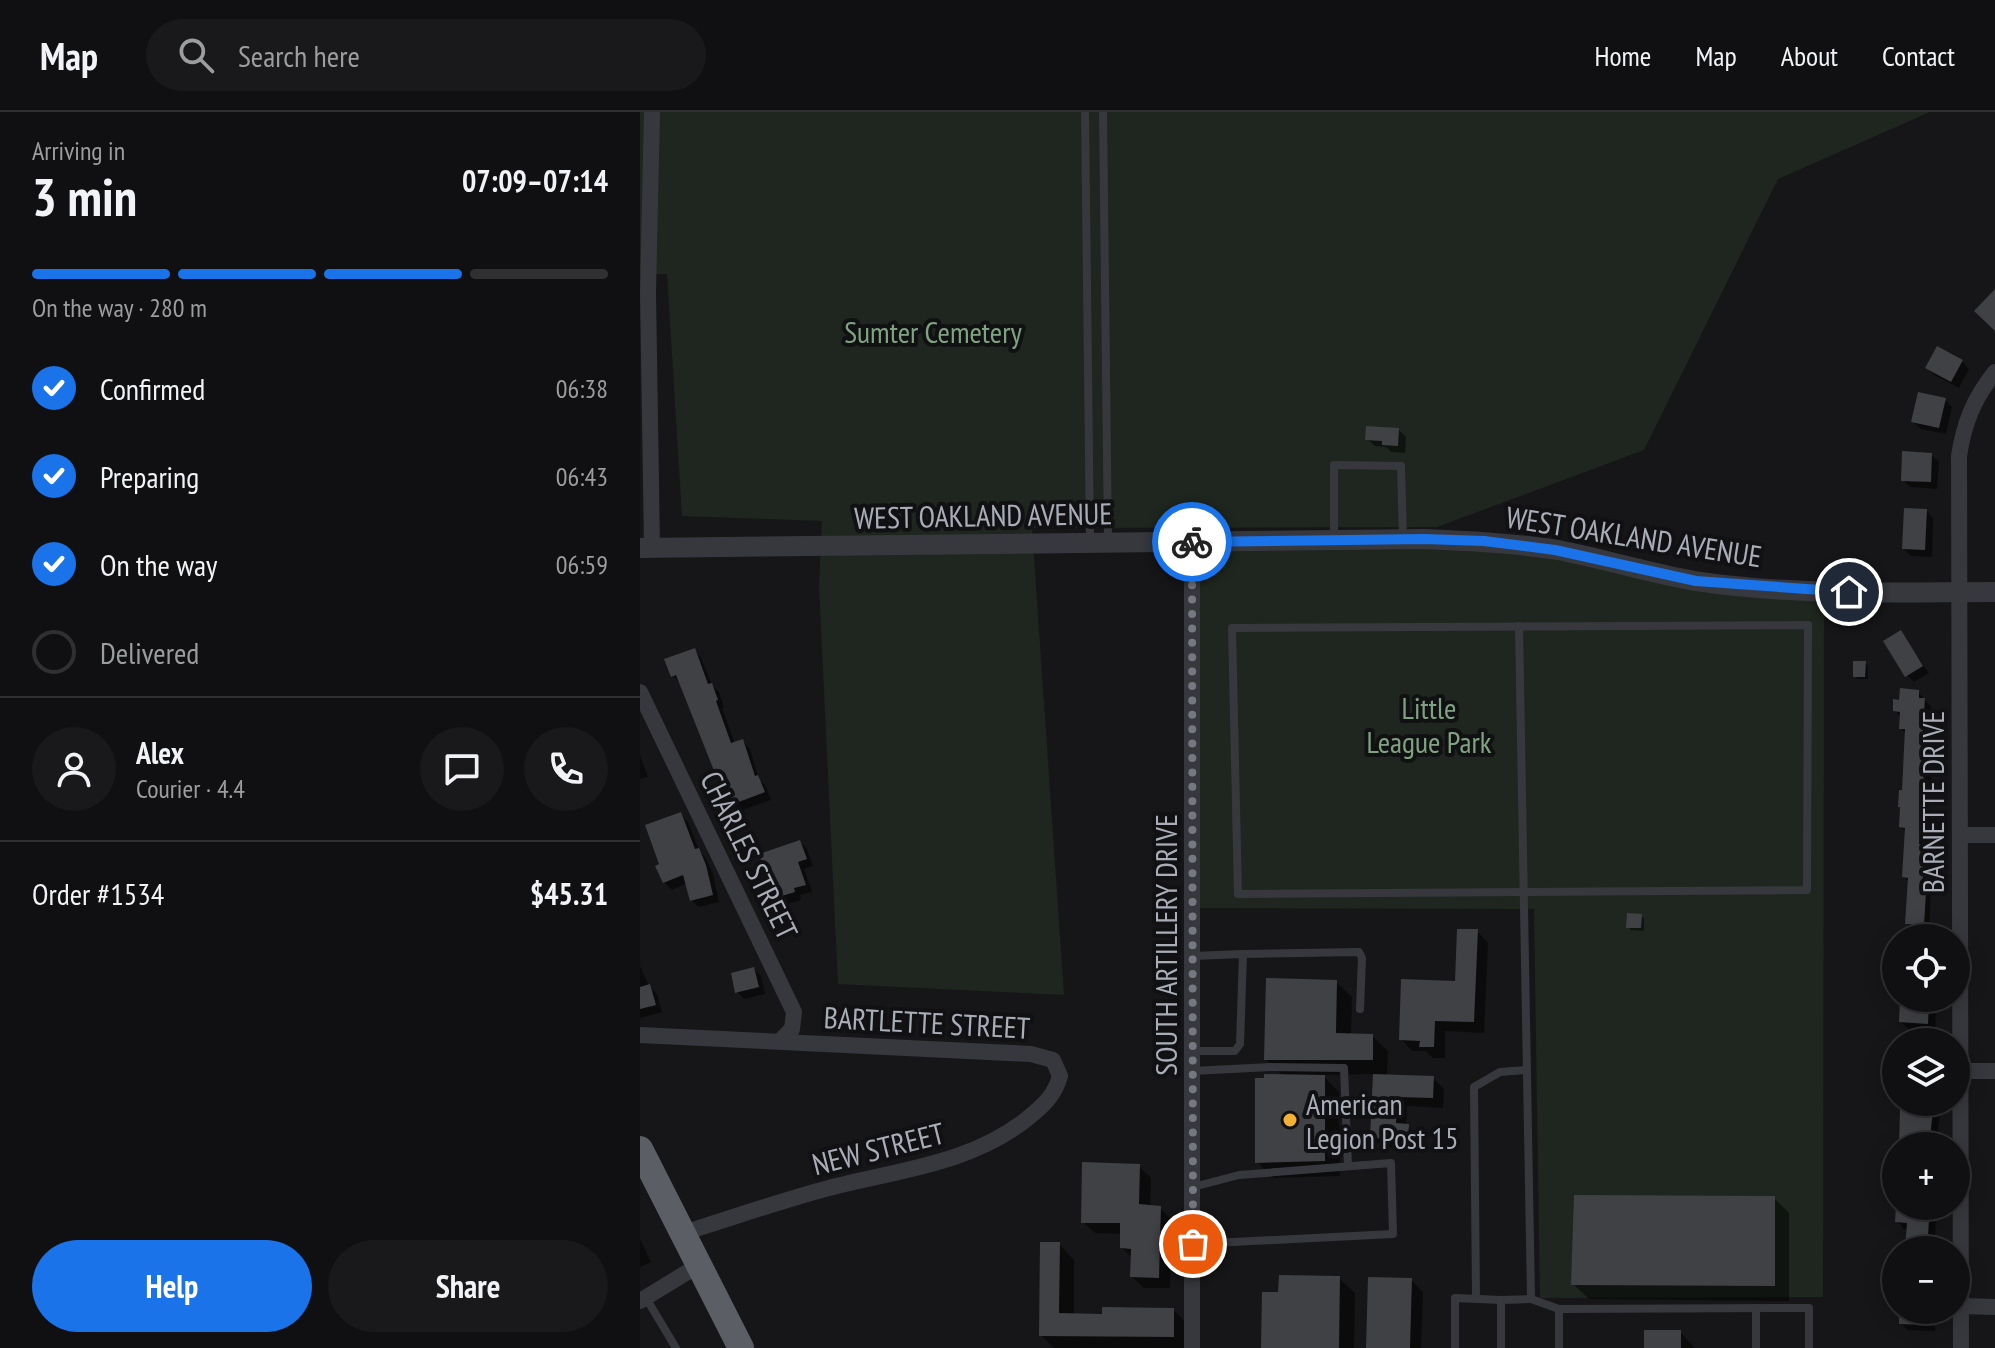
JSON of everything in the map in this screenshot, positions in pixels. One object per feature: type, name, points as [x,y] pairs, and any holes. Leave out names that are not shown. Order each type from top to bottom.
[{"type":"highway","points":[[640,1149],[741,1348]]},
{"type":"street","points":[[646,548],[652,112]]},
{"type":"street","name":"BARNETTE DRIVE","points":[[1961,1028],[1959,456],[1965,419],[1995,372]]},
{"type":"street","name":"WEST OAKLAND AVENUE","points":[[646,548],[1403,539],[1520,545],[1586,556],[1696,581],[1751,587],[1849,592],[1995,592]]},
{"type":"street","name":"SOUTH ARTILLERY DRIVE","points":[[1192,542],[1192,1348]]},
{"type":"street","name":"CHARLES STREET","points":[[640,692],[794,1012],[792,1029],[780,1041]]},
{"type":"street","points":[[1960,835],[1995,835]]},
{"type":"street","points":[[640,1035],[780,1041]]},
{"type":"street","name":"BARTLETTE STREET","points":[[780,1041],[1031,1054],[1053,1060],[1060,1076]]},
{"type":"street","points":[[1970,1071],[1995,1071]]},
{"type":"street","name":"NEW STREET","points":[[683,1233],[827,1189],[954,1159],[1015,1128],[1057,1089],[1060,1076]]},
{"type":"street","name":"BARNETTE DRIVE","points":[[1961,1116],[1961,1236]]},
{"type":"street","points":[[643,1300],[699,1265]]},
{"type":"street","points":[[1970,1306],[1995,1307]]},
{"type":"street","name":"BARNETTE DRIVE","points":[[1961,1324],[1961,1348]]},
{"type":"lane","points":[[1085,112],[1099,543]]},
{"type":"lane","points":[[1099,543],[1103,112]]},
{"type":"lane","points":[[1334,540],[1334,465],[1401,466],[1403,539]]},
{"type":"lane","points":[[1808,625],[1807,890],[1238,894],[1232,628],[1519,626],[1808,625]]},
{"type":"lane","points":[[1519,626],[1531,1299]]},
{"type":"lane","points":[[1193,956],[1359,952],[1362,958],[1360,1009]]},
{"type":"lane","points":[[1193,1051],[1235,1051],[1240,1044],[1243,954]]},
{"type":"lane","points":[[1193,1071],[1270,1067],[1344,1068],[1348,1166]]},
{"type":"lane","points":[[1476,1298],[1474,1087],[1500,1072],[1526,1070]]},
{"type":"lane","points":[[1193,1187],[1239,1175],[1391,1163],[1393,1202],[1393,1234],[1193,1244]]},
{"type":"lane","points":[[1455,1348],[1455,1298],[1531,1299],[1559,1309],[1809,1308],[1809,1348]]},
{"type":"lane","points":[[643,1300],[676,1348]]},
{"type":"lane","points":[[1501,1300],[1501,1348]]},
{"type":"lane","points":[[1756,1308],[1756,1348]]},
{"type":"lane","points":[[1559,1309],[1559,1348]]},
{"type":"green space","name":"Sumter Cemetery","points":[[640,112],[1930,112],[1778,179],[1644,450],[1437,527],[1032,528],[1064,995],[838,984],[819,586],[822,521],[682,516],[667,274],[640,274]]},
{"type":"green space","name":"Little League Park","points":[[1424,539],[1824,591],[1823,1297],[1540,1298],[1534,909],[1193,908],[1192,542]]},
{"type":"building","points":[[1995,289],[1995,331],[1974,311]]},
{"type":"building","points":[[1937,346],[1963,360],[1951,382],[1925,368]]},
{"type":"building","points":[[1918,392],[1946,398],[1939,428],[1911,422]]},
{"type":"building","points":[[1366,426],[1399,428],[1398,446],[1365,440]]},
{"type":"building","points":[[1902,451],[1932,453],[1931,482],[1901,481]]},
{"type":"building","points":[[1904,508],[1927,509],[1925,550],[1902,549]]},
{"type":"building","points":[[1901,630],[1923,666],[1905,677],[1883,641]]},
{"type":"building","points":[[695,648],[708,684],[712,683],[731,743],[743,739],[755,776],[758,775],[765,792],[728,806],[676,675],[671,677],[664,659]]},
{"type":"building","points":[[1853,661],[1866,661],[1865,677],[1853,677]]},
{"type":"building","points":[[1900,688],[1919,690],[1919,698],[1925,698],[1922,742],[1926,742],[1919,844],[1925,844],[1922,892],[1926,892],[1924,924],[1905,924],[1908,878],[1902,877],[1905,828],[1899,827],[1898,807],[1899,790],[1902,790],[1905,729],[1899,729],[1900,712],[1893,711],[1893,699],[1899,700]]},
{"type":"building","points":[[681,812],[695,849],[699,848],[706,865],[713,895],[690,901],[683,875],[663,883],[655,866],[659,864],[645,825]]},
{"type":"building","points":[[800,840],[807,859],[798,862],[806,885],[769,900],[764,883],[768,882],[759,854]]},
{"type":"building","points":[[1627,913],[1642,914],[1641,928],[1626,928]]},
{"type":"building","points":[[1457,929],[1478,929],[1474,1022],[1435,1021],[1434,1047],[1419,1047],[1420,1041],[1399,1040],[1401,979],[1455,981]]},
{"type":"building","points":[[754,967],[759,987],[735,993],[731,973]]},
{"type":"building","points":[[1266,978],[1337,980],[1336,1033],[1373,1034],[1373,1060],[1264,1060]]},
{"type":"building","points":[[650,984],[656,1005],[640,1009],[640,987]]},
{"type":"building","points":[[1899,1012],[1928,1012],[1928,1024],[1899,1022]]},
{"type":"building","name":"American Legion Post 15","points":[[1264,1074],[1325,1075],[1325,1161],[1255,1163],[1255,1078],[1264,1078]]},
{"type":"building","points":[[1373,1074],[1434,1076],[1433,1098],[1398,1097],[1396,1123],[1409,1124],[1408,1139],[1370,1138]]},
{"type":"building","points":[[1900,1116],[1932,1116],[1931,1132],[1899,1132]]},
{"type":"building","points":[[1082,1162],[1140,1164],[1139,1204],[1161,1206],[1159,1278],[1130,1277],[1131,1249],[1120,1248],[1120,1223],[1081,1223]]},
{"type":"building","points":[[1574,1195],[1775,1196],[1775,1286],[1571,1285]]},
{"type":"building","points":[[1929,1220],[1928,1236],[1906,1236],[1907,1223],[1895,1222]]},
{"type":"building","points":[[1040,1242],[1060,1242],[1059,1313],[1102,1314],[1102,1307],[1174,1308],[1174,1337],[1039,1336]]},
{"type":"building","points":[[1279,1275],[1340,1276],[1339,1348],[1261,1348],[1262,1292],[1278,1292]]},
{"type":"building","points":[[1368,1277],[1412,1278],[1410,1348],[1366,1348]]},
{"type":"building","points":[[1644,1330],[1681,1330],[1681,1348],[1644,1348]]},
{"type":"way so far","points":[[1192,542],[1193,1244]]},
{"type":"place","name":"American Legion Post 15","points":[[1290,1120]]},
{"type":"route","points":[[1192,542],[1484,541],[1555,550],[1696,581],[1849,592]]}]
